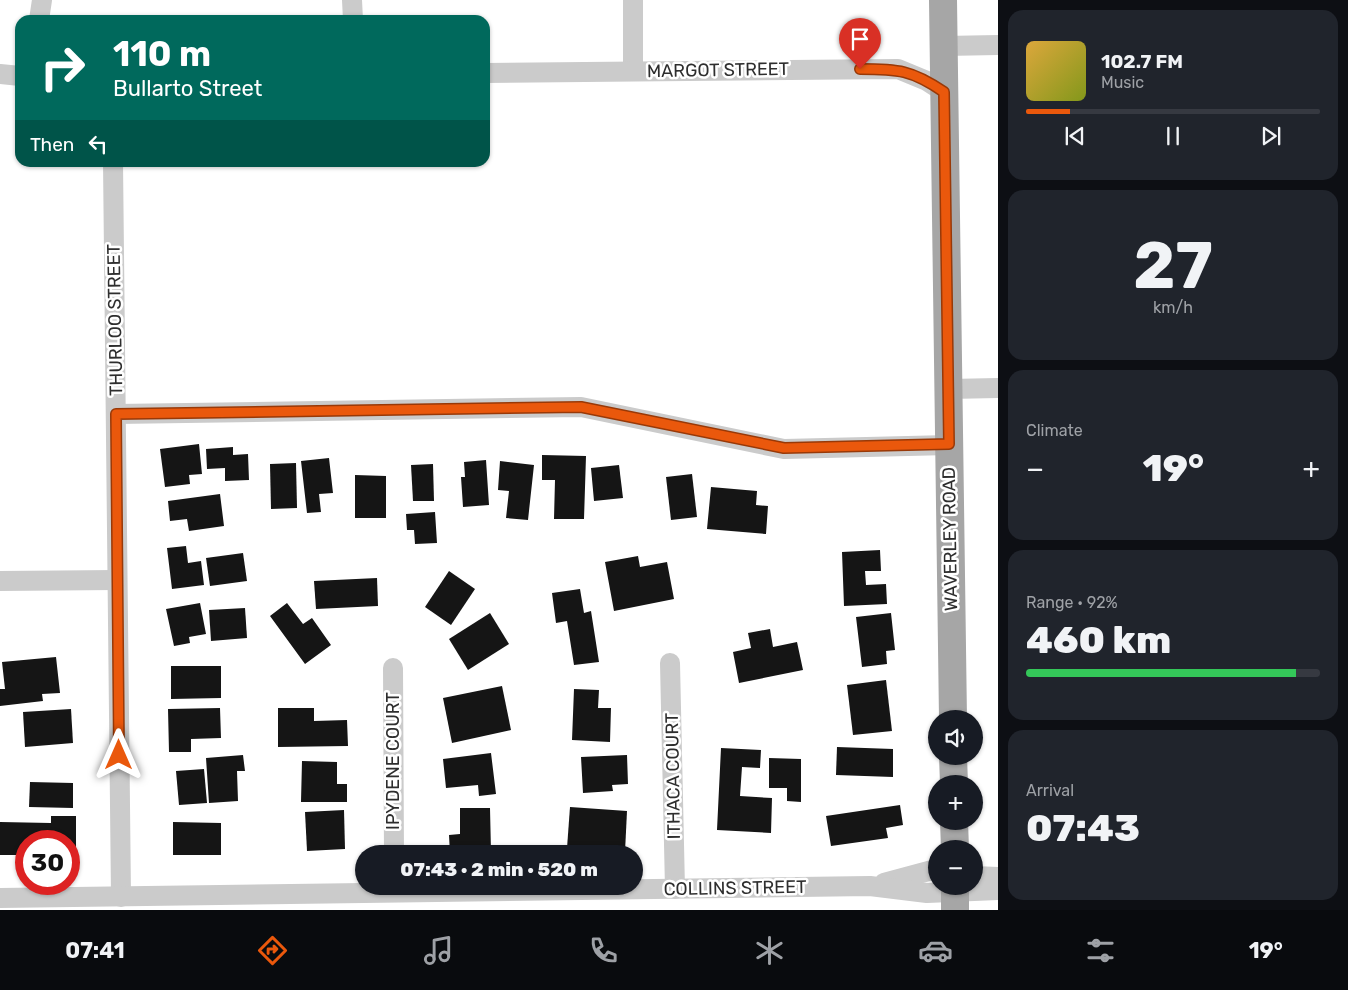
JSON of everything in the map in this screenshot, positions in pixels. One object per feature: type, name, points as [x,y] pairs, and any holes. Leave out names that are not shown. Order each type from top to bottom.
[{"type":"main road","name":"WAVERLEY ROAD","points":[[943,0],[953,710]]},
{"type":"street","points":[[40,15],[42,0]]},
{"type":"street","points":[[352,0],[353,15]]},
{"type":"street","points":[[633,0],[633,71]]},
{"type":"street","points":[[944,46],[998,45]]},
{"type":"street","name":"MARGOT STREET","points":[[490,73],[898,69],[927,81],[944,92]]},
{"type":"street","points":[[0,74],[15,76]]},
{"type":"street","name":"THURLOO STREET","points":[[113,167],[121,897]]},
{"type":"street","points":[[949,389],[998,388]]},
{"type":"street","points":[[116,414],[581,407],[784,448],[949,444]]},
{"type":"street","points":[[0,580],[118,580]]},
{"type":"street","name":"ITHACA COURT","points":[[670,663],[675,889]]},
{"type":"street","name":"IPYDENE COURT","points":[[393,668],[394,845]]},
{"type":"street","name":"COLLINS STREET","points":[[870,886],[928,871]]},
{"type":"street","points":[[983,882],[998,877]]},
{"type":"street","name":"COLLINS STREET","points":[[643,889],[870,886],[928,893]]},
{"type":"street","points":[[983,890],[998,890]]},
{"type":"street","name":"COLLINS STREET","points":[[0,898],[355,891]]},
{"type":"building","points":[[199,444],[202,474],[189,475],[190,484],[165,487],[160,449]]},
{"type":"building","points":[[233,447],[233,455],[248,454],[249,480],[225,481],[225,468],[207,469],[206,449]]},
{"type":"building","points":[[542,455],[586,456],[584,519],[554,519],[555,480],[542,480]]},
{"type":"building","points":[[329,458],[333,493],[319,494],[321,512],[307,513],[301,461]]},
{"type":"building","points":[[486,460],[489,505],[463,507],[461,477],[465,477],[464,462]]},
{"type":"building","points":[[500,461],[534,465],[528,520],[506,518],[509,491],[498,490]]},
{"type":"building","points":[[296,463],[297,508],[271,509],[270,464]]},
{"type":"building","points":[[433,464],[434,501],[413,501],[411,465]]},
{"type":"building","points":[[619,465],[623,498],[594,501],[591,468]]},
{"type":"building","points":[[692,474],[697,517],[671,520],[666,477]]},
{"type":"building","points":[[355,475],[386,476],[386,518],[355,518]]},
{"type":"building","points":[[711,487],[757,491],[756,505],[768,506],[766,534],[707,529]]},
{"type":"building","points":[[220,494],[224,526],[189,531],[187,519],[170,521],[168,501]]},
{"type":"building","points":[[435,512],[437,543],[415,544],[414,530],[407,530],[406,514]]},
{"type":"building","points":[[186,546],[188,563],[201,561],[204,585],[172,589],[167,548]]},
{"type":"building","points":[[880,550],[881,571],[865,571],[866,585],[886,584],[887,604],[844,606],[842,552]]},
{"type":"building","points":[[243,553],[247,581],[210,586],[206,558]]},
{"type":"building","points":[[638,556],[640,567],[667,562],[674,599],[614,611],[605,562]]},
{"type":"building","points":[[449,571],[475,589],[451,625],[425,607]]},
{"type":"building","points":[[377,578],[378,606],[316,609],[314,581]]},
{"type":"building","points":[[580,589],[584,613],[591,611],[599,662],[574,665],[567,621],[556,623],[552,593]]},
{"type":"building","points":[[200,603],[206,634],[189,637],[190,643],[174,646],[166,609]]},
{"type":"building","points":[[287,603],[303,624],[312,618],[331,645],[305,664],[270,616]]},
{"type":"building","points":[[245,608],[247,638],[211,641],[209,610]]},
{"type":"building","points":[[490,613],[509,644],[468,670],[449,639]]},
{"type":"building","points":[[891,613],[895,650],[886,651],[887,664],[862,667],[856,617]]},
{"type":"building","points":[[770,629],[773,647],[797,642],[803,670],[739,683],[733,652],[751,648],[748,633]]},
{"type":"building","points":[[56,657],[60,693],[42,694],[43,701],[0,706],[0,689],[5,689],[2,662]]},
{"type":"building","points":[[171,666],[221,666],[221,698],[171,699]]},
{"type":"building","points":[[886,680],[892,731],[853,735],[847,685]]},
{"type":"building","points":[[502,686],[511,730],[452,743],[443,698]]},
{"type":"building","points":[[574,689],[599,690],[598,708],[611,708],[610,742],[572,740]]},
{"type":"building","points":[[220,708],[221,738],[191,739],[191,752],[169,752],[168,709]]},
{"type":"building","points":[[278,708],[314,708],[314,721],[347,720],[348,746],[278,747]]},
{"type":"building","points":[[71,709],[73,743],[25,747],[23,712]]},
{"type":"building","points":[[837,747],[893,749],[893,777],[836,775]]},
{"type":"building","points":[[721,748],[761,750],[760,768],[742,767],[740,796],[772,798],[771,833],[717,830]]},
{"type":"building","points":[[491,753],[496,794],[479,796],[478,785],[446,788],[443,759]]},
{"type":"building","points":[[243,755],[245,771],[237,771],[238,801],[209,803],[206,758]]},
{"type":"building","points":[[627,755],[628,784],[612,785],[613,791],[583,793],[581,757]]},
{"type":"building","points":[[769,758],[801,759],[801,802],[787,801],[787,788],[769,788]]},
{"type":"building","points":[[302,761],[337,762],[337,784],[347,784],[347,802],[301,802]]},
{"type":"building","points":[[204,769],[207,803],[179,805],[176,771]]},
{"type":"building","points":[[30,782],[73,783],[73,808],[29,807]]},
{"type":"building","points":[[900,805],[903,825],[886,828],[888,838],[831,846],[826,816]]},
{"type":"building","points":[[570,807],[627,811],[625,845],[567,845]]},
{"type":"building","points":[[460,808],[490,808],[491,845],[450,845],[449,835],[460,834]]},
{"type":"building","points":[[344,810],[345,849],[307,851],[305,812]]},
{"type":"building","points":[[51,816],[76,816],[76,830],[15,830],[15,855],[0,855],[0,822],[51,823]]},
{"type":"building","points":[[173,822],[221,823],[221,855],[173,855]]},
{"type":"route","points":[[119,755],[116,414],[581,407],[784,448],[949,444],[944,92],[927,81],[898,69],[860,69]]}]
